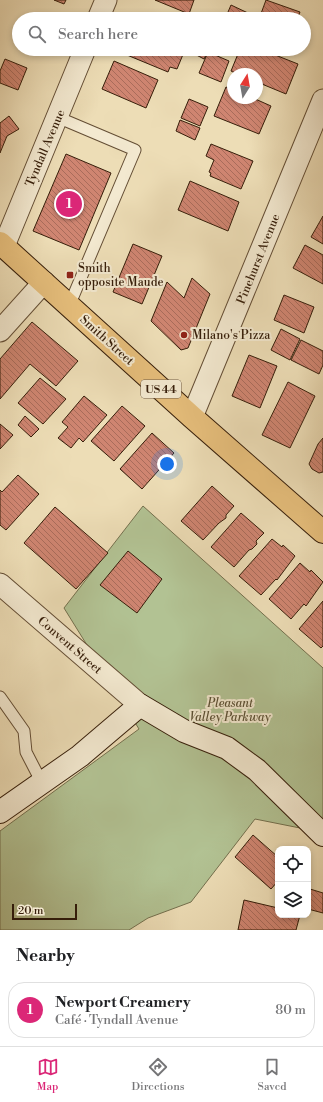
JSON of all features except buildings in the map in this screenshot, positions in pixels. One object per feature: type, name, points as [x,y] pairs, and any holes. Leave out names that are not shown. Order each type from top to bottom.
[{"type":"main road","name":"Smith Street","points":[[2,245],[192,417],[323,532]]},
{"type":"street","points":[[101,12],[106,0]]},
{"type":"street","name":"Tyndall Avenue","points":[[2,245],[83,56]]},
{"type":"street","name":"Pinehurst Avenue","points":[[192,417],[323,100]]},
{"type":"street","points":[[0,331],[44,282]]},
{"type":"street","name":"Convent Street","points":[[0,584],[140,705]]},
{"type":"street","points":[[0,812],[80,756],[140,705],[184,731],[227,748],[257,770],[323,835]]},
{"type":"lane","points":[[57,117],[135,150],[69,306]]},
{"type":"lane","points":[[0,697],[24,731],[26,752],[42,783]]},
{"type":"green space","name":"Pleasant Valley Parkway","points":[[143,506],[323,668],[323,835],[320,832],[255,819],[191,902],[148,918],[129,930],[0,930],[0,831],[139,729],[64,608]]},
{"type":"place","name":"Newport Creamery","points":[[69,204]]},
{"type":"place","name":"Smith opposite Maude","points":[[70,275]]},
{"type":"place","name":"Milano's Pizza","points":[[184,335]]}]
